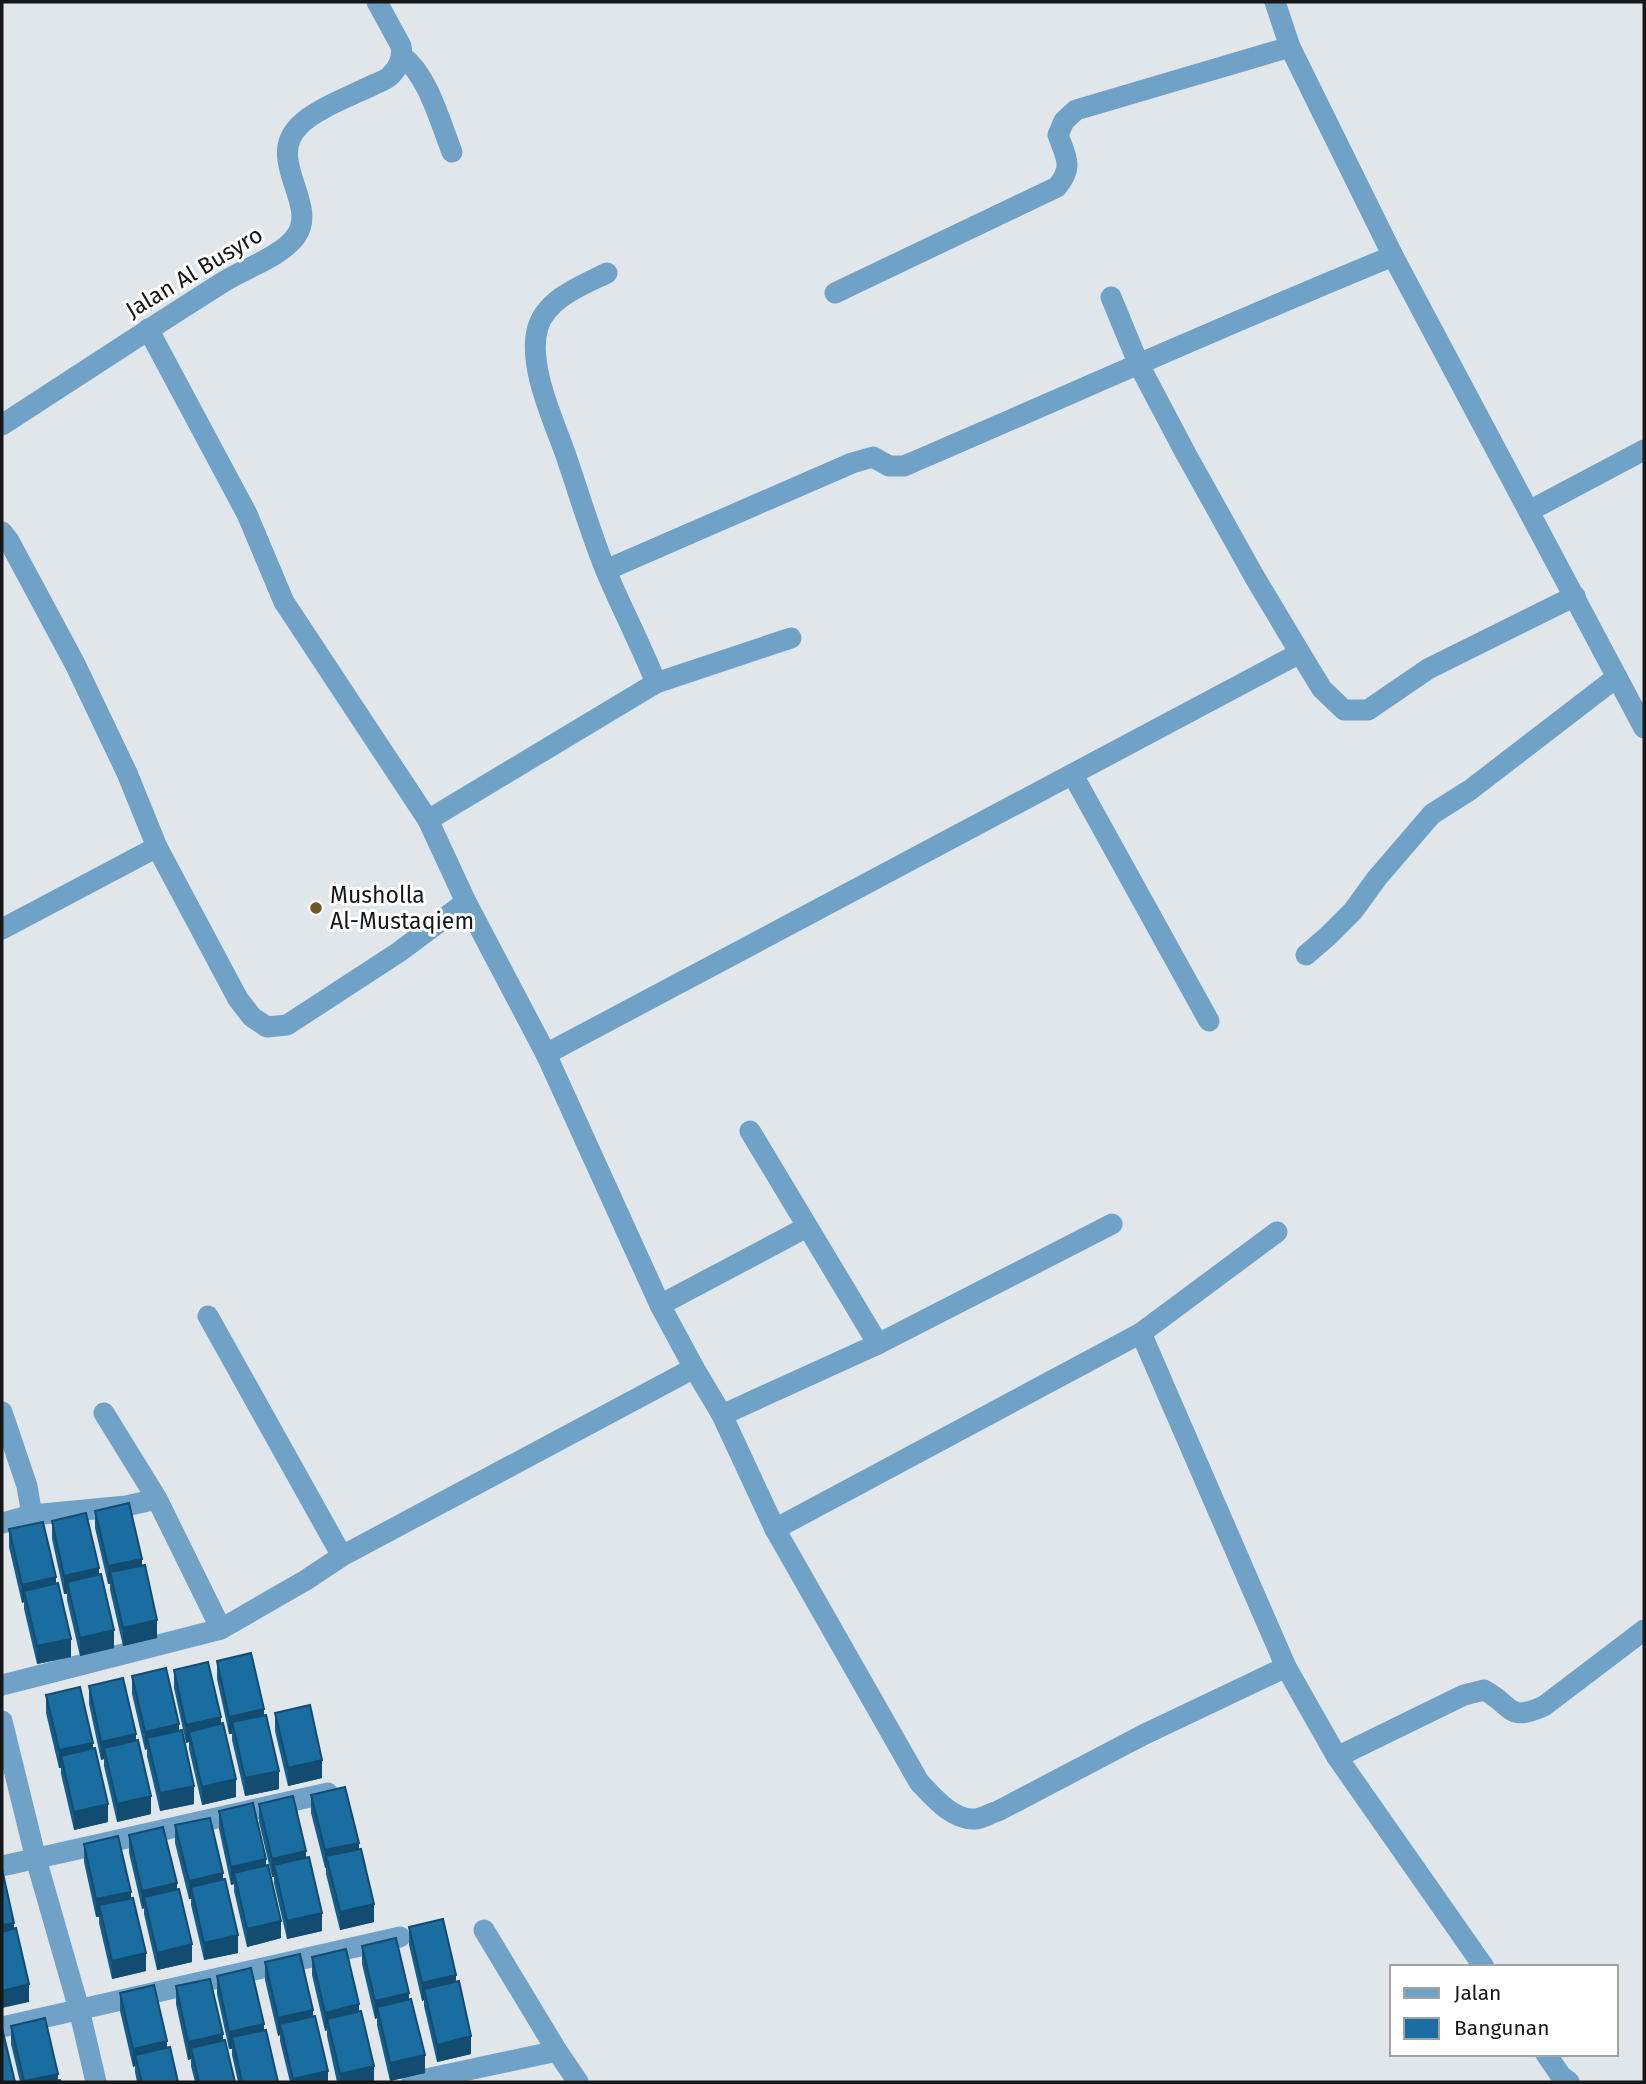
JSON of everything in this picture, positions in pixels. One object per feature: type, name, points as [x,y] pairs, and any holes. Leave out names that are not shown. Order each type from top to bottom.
[{"type":"street","points":[[377,2],[401,46],[402,56],[419,73],[452,152]]},
{"type":"street","points":[[1275,2],[1290,47],[1393,256],[1644,728]]},
{"type":"street","points":[[835,293],[1056,187],[1066,177],[1068,163],[1058,135],[1064,121],[1076,110],[1290,47]]},
{"type":"street","name":"Jalan Al Busyro","points":[[2,425],[148,329],[237,273],[286,247],[295,239],[301,218],[300,204],[287,156],[288,139],[307,118],[390,77],[402,56]]},
{"type":"street","points":[[606,570],[852,463],[873,457],[889,467],[904,466],[1139,366],[1231,323],[1393,256]]},
{"type":"street","points":[[607,273],[570,292],[552,305],[538,328],[536,351],[539,374],[552,417],[606,570],[634,628],[656,683]]},
{"type":"street","points":[[1111,297],[1139,366],[1220,515],[1322,689],[1344,710],[1368,710],[1427,668],[1575,596]]},
{"type":"street","points":[[148,329],[247,514],[284,602],[428,820],[466,902],[546,1054],[660,1305],[722,1415],[775,1529],[919,1782],[939,1803],[960,1815],[976,1819],[998,1811],[1143,1735],[1286,1667]]},
{"type":"street","points":[[1529,511],[1644,450]]},
{"type":"street","points":[[2,532],[75,664],[127,773],[157,847],[237,999],[252,1017],[267,1027],[287,1025],[399,952],[466,902]]},
{"type":"street","points":[[428,820],[656,683],[791,638]]},
{"type":"street","points":[[546,1054],[1300,653]]},
{"type":"street","points":[[1306,954],[1353,911],[1385,867],[1432,814],[1470,790],[1617,677]]},
{"type":"street","points":[[1073,775],[1209,1021]]},
{"type":"street","points":[[2,929],[157,847]]},
{"type":"street","points":[[750,1131],[878,1344]]},
{"type":"street","points":[[722,1415],[878,1344],[1112,1224]]},
{"type":"street","points":[[660,1305],[807,1227]]},
{"type":"street","points":[[775,1529],[1141,1333],[1277,1232]]},
{"type":"street","points":[[208,1316],[342,1556]]},
{"type":"street","points":[[1141,1333],[1286,1667],[1337,1757],[1483,1965]]},
{"type":"street","points":[[2,1685],[221,1629],[342,1556],[694,1368]]},
{"type":"street","points":[[2,1412],[27,1486],[32,1515]]},
{"type":"street","points":[[104,1413],[157,1499],[221,1629]]},
{"type":"street","points":[[2,1523],[32,1515],[126,1506],[157,1499]]},
{"type":"street","points":[[1337,1757],[1464,1695],[1484,1690],[1498,1697],[1511,1711],[1526,1714],[1544,1706],[1644,1630]]},
{"type":"street","points":[[2,1721],[96,2082]]},
{"type":"street","points":[[2,1866],[328,1793]]},
{"type":"street","points":[[484,1930],[578,2082]]},
{"type":"street","points":[[2,2026],[400,1937]]},
{"type":"street","points":[[412,2082],[556,2050]]},
{"type":"street","points":[[1547,2056],[1561,2076],[1569,2082]]},
{"type":"building","points":[[129,1503],[142,1559],[108,1566],[95,1511]]},
{"type":"building","points":[[86,1513],[99,1568],[64,1576],[52,1521]]},
{"type":"building","points":[[43,1522],[56,1577],[22,1585],[9,1529]]},
{"type":"building","points":[[145,1565],[157,1620],[123,1628],[110,1572]]},
{"type":"building","points":[[101,1574],[114,1630],[80,1638],[67,1582]]},
{"type":"building","points":[[58,1583],[71,1639],[37,1646],[24,1591]]},
{"type":"building","points":[[251,1653],[264,1709],[229,1717],[217,1661]]},
{"type":"building","points":[[208,1662],[221,1717],[186,1725],[174,1670]]},
{"type":"building","points":[[166,1668],[179,1724],[145,1732],[132,1676]]},
{"type":"building","points":[[123,1678],[136,1734],[101,1742],[89,1686]]},
{"type":"building","points":[[80,1687],[93,1743],[59,1750],[46,1695]]},
{"type":"building","points":[[310,1705],[322,1760],[288,1768],[275,1713]]},
{"type":"building","points":[[266,1715],[279,1771],[245,1778],[232,1722]]},
{"type":"building","points":[[223,1723],[236,1779],[202,1787],[189,1732]]},
{"type":"building","points":[[182,1730],[194,1786],[160,1793],[147,1738]]},
{"type":"building","points":[[138,1740],[151,1796],[117,1804],[104,1748]]},
{"type":"building","points":[[95,1748],[108,1804],[74,1812],[61,1756]]},
{"type":"building","points":[[345,1787],[359,1843],[325,1850],[311,1795]]},
{"type":"building","points":[[293,1796],[306,1851],[272,1859],[259,1804]]},
{"type":"building","points":[[253,1803],[266,1859],[231,1867],[219,1811]]},
{"type":"building","points":[[210,1818],[223,1873],[189,1881],[175,1825]]},
{"type":"building","points":[[163,1827],[177,1883],[142,1891],[129,1835]]},
{"type":"building","points":[[118,1836],[131,1892],[96,1899],[84,1844]]},
{"type":"building","points":[[361,1849],[374,1904],[340,1912],[326,1856]]},
{"type":"building","points":[[309,1857],[322,1913],[287,1921],[274,1865]]},
{"type":"building","points":[[268,1865],[281,1921],[247,1929],[234,1873]]},
{"type":"building","points":[[2,1869],[14,1923],[2,1925]]},
{"type":"building","points":[[225,1879],[238,1935],[204,1943],[191,1887]]},
{"type":"building","points":[[179,1889],[192,1944],[157,1953],[144,1897]]},
{"type":"building","points":[[133,1898],[146,1953],[112,1961],[99,1905]]},
{"type":"building","points":[[443,1919],[456,1975],[422,1983],[409,1927]]},
{"type":"building","points":[[16,1928],[29,1984],[2,1991],[2,1932]]},
{"type":"building","points":[[396,1938],[409,1993],[375,2001],[362,1946]]},
{"type":"building","points":[[346,1949],[359,2004],[325,2013],[312,1957]]},
{"type":"building","points":[[300,1954],[313,2010],[278,2018],[265,1962]]},
{"type":"building","points":[[251,1968],[264,2024],[229,2032],[217,1976]]},
{"type":"building","points":[[210,1979],[223,2034],[188,2042],[176,1986]]},
{"type":"building","points":[[459,1981],[471,2036],[437,2045],[424,1989]]},
{"type":"building","points":[[154,1985],[167,2041],[133,2049],[120,1993]]},
{"type":"building","points":[[411,1999],[425,2055],[390,2063],[377,2007]]},
{"type":"building","points":[[361,2011],[374,2066],[340,2074],[327,2019]]},
{"type":"building","points":[[315,2016],[328,2071],[293,2079],[280,2024]]},
{"type":"building","points":[[45,2018],[58,2074],[24,2081],[11,2026]]},
{"type":"building","points":[[2,2028],[15,2082],[2,2082]]},
{"type":"building","points":[[266,2030],[278,2082],[242,2082],[232,2037]]},
{"type":"building","points":[[225,2040],[235,2082],[199,2082],[191,2048]]},
{"type":"building","points":[[170,2047],[178,2082],[142,2082],[135,2055]]},
{"type":"place","name":"Musholla Al-Mustaqiem","points":[[316,908]]}]
